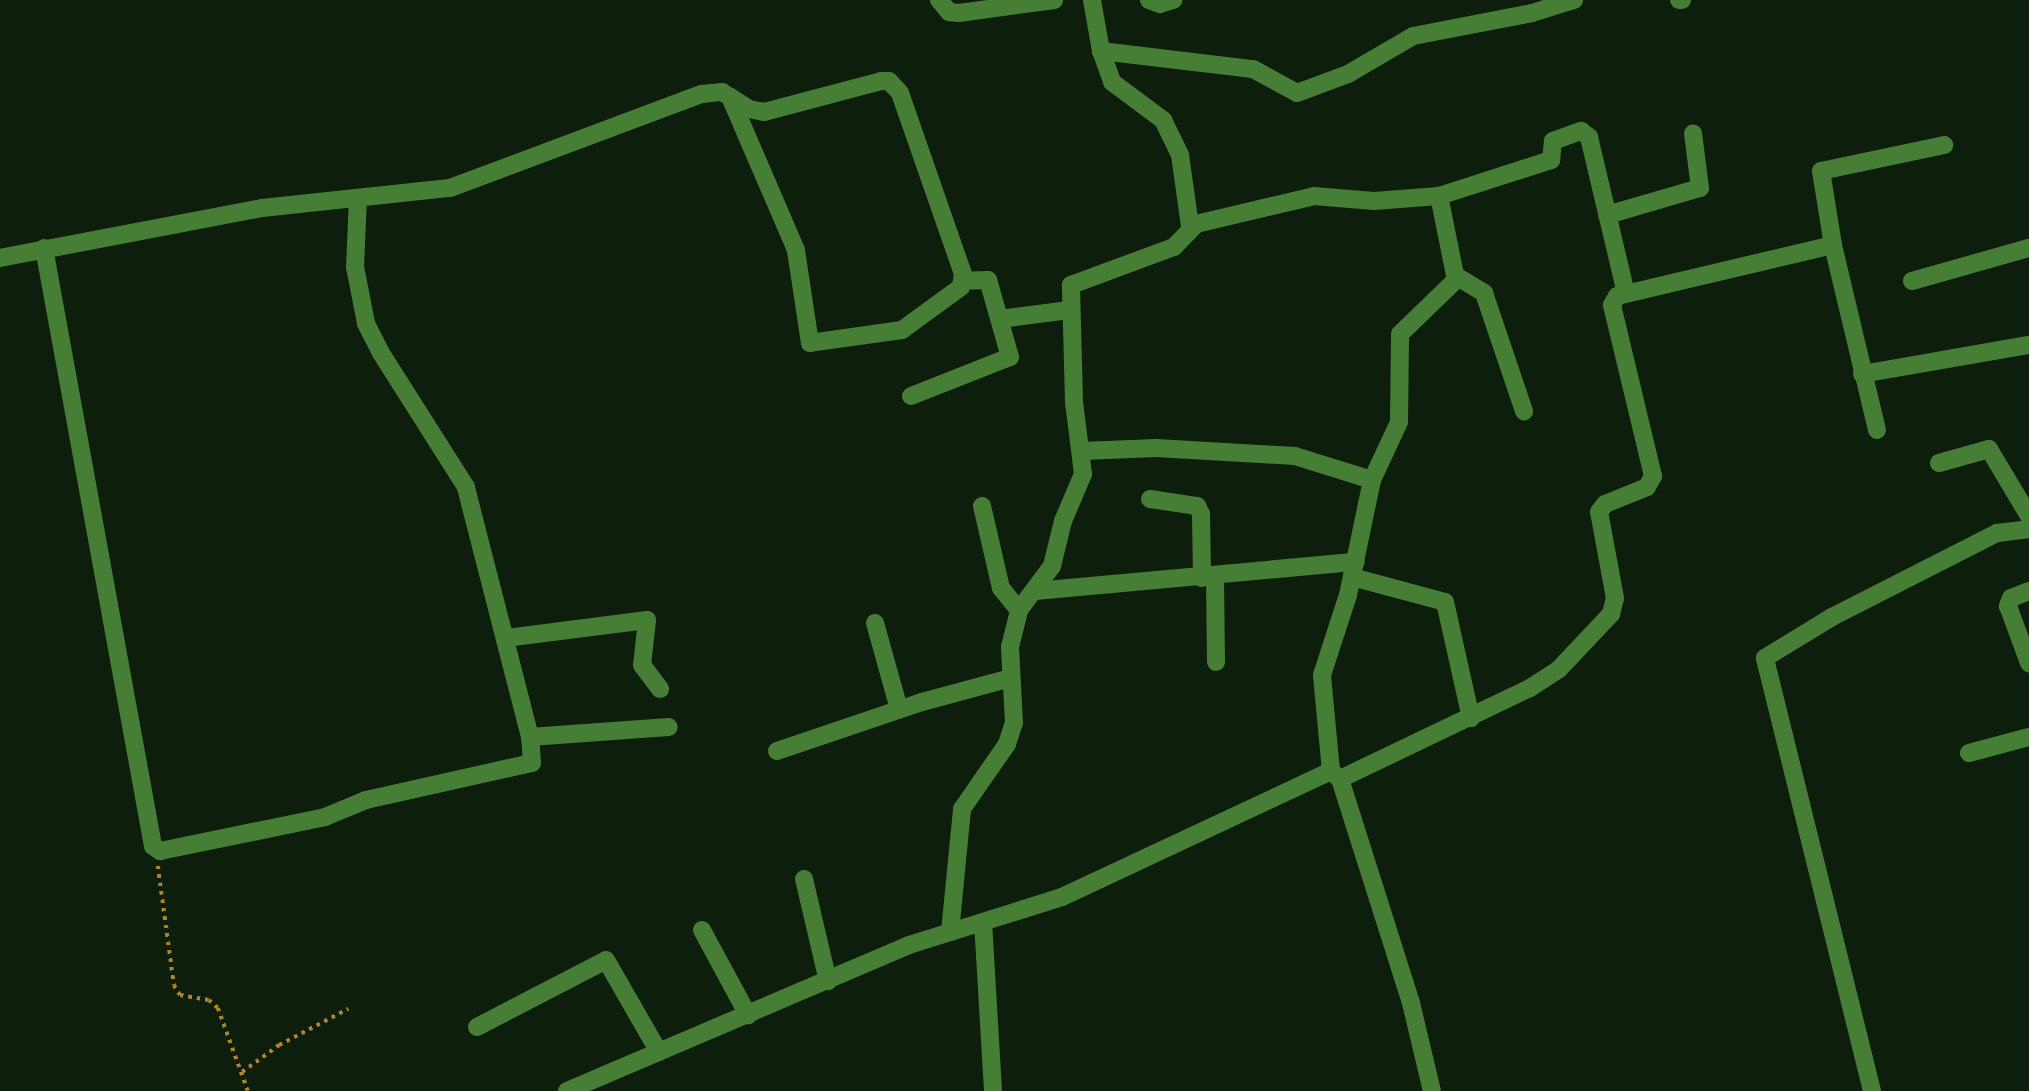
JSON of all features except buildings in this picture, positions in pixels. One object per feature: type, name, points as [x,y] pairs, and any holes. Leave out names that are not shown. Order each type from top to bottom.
[{"type":"street","points":[[939,0],[949,12],[958,13],[1054,0]]},
{"type":"street","points":[[1092,0],[1101,51],[1116,89],[1163,120],[1180,155],[1190,226]]},
{"type":"street","points":[[1149,0],[1172,0]]},
{"type":"street","points":[[1101,51],[1253,69],[1297,93],[1348,74],[1413,36],[1532,13],[1574,0]]},
{"type":"street","points":[[0,258],[262,208],[476,181],[702,94],[730,97],[755,112],[764,112],[872,82],[895,85],[964,281]]},
{"type":"street","points":[[730,97],[790,232],[810,343],[908,328],[964,281],[985,277],[1000,319],[1008,359],[911,397]]},
{"type":"street","points":[[950,932],[959,821],[967,799],[1012,735],[1010,647],[1019,610],[1035,591],[1056,556],[1063,522],[1083,474],[1069,310],[1071,285],[1174,247],[1190,226],[1314,196],[1374,201],[1438,196],[1551,160],[1553,141],[1581,131],[1589,137],[1626,293]]},
{"type":"street","points":[[1607,215],[1700,188],[1693,133]]},
{"type":"street","points":[[1877,430],[1833,245],[1821,171],[1944,145]]},
{"type":"street","points":[[1432,1091],[1412,1003],[1335,775],[1322,675],[1354,570],[1372,480],[1399,422],[1402,329],[1453,287],[1456,276],[1438,196]]},
{"type":"street","points":[[44,248],[155,850],[296,824],[366,800],[525,769],[532,764],[530,737],[466,487],[366,323],[355,267],[358,198]]},
{"type":"street","points":[[567,1091],[950,932],[1062,897],[1335,775],[1471,718],[1547,678],[1606,622],[1614,607],[1599,512],[1605,504],[1647,487],[1653,476],[1612,305],[1616,296],[1645,292],[1833,245]]},
{"type":"street","points":[[1912,281],[2029,248]]},
{"type":"street","points":[[1456,276],[1484,293],[1524,411]]},
{"type":"street","points":[[1000,319],[1069,310]]},
{"type":"street","points":[[1862,374],[2029,345]]},
{"type":"street","points":[[1082,451],[1156,448],[1295,456],[1372,480]]},
{"type":"street","points":[[1939,463],[1989,449],[2029,516]]},
{"type":"street","points":[[1150,499],[1197,506],[1202,514],[1216,662]]},
{"type":"street","points":[[982,506],[1001,588],[1019,610]]},
{"type":"street","points":[[1872,1091],[1765,658],[1832,617],[1997,533],[2029,529]]},
{"type":"street","points":[[1035,591],[1354,570],[1445,602],[1471,718]]},
{"type":"street","points":[[2029,591],[2011,598],[2008,606],[2029,663]]},
{"type":"street","points":[[506,638],[647,620],[642,664],[660,689]]},
{"type":"street","points":[[875,623],[899,709]]},
{"type":"street","points":[[777,751],[899,709],[1011,678]]},
{"type":"street","points":[[530,737],[669,727]]},
{"type":"street","points":[[1969,753],[2029,737]]},
{"type":"street","points":[[804,879],[828,981]]},
{"type":"street","points":[[983,922],[993,1091]]},
{"type":"street","points":[[702,930],[748,1015]]},
{"type":"street","points":[[477,1027],[606,960],[659,1052]]},
{"type":"path","points":[[155,850],[174,985],[180,995],[214,1003],[247,1091]]},
{"type":"path","points":[[242,1073],[279,1045],[348,1009]]}]
